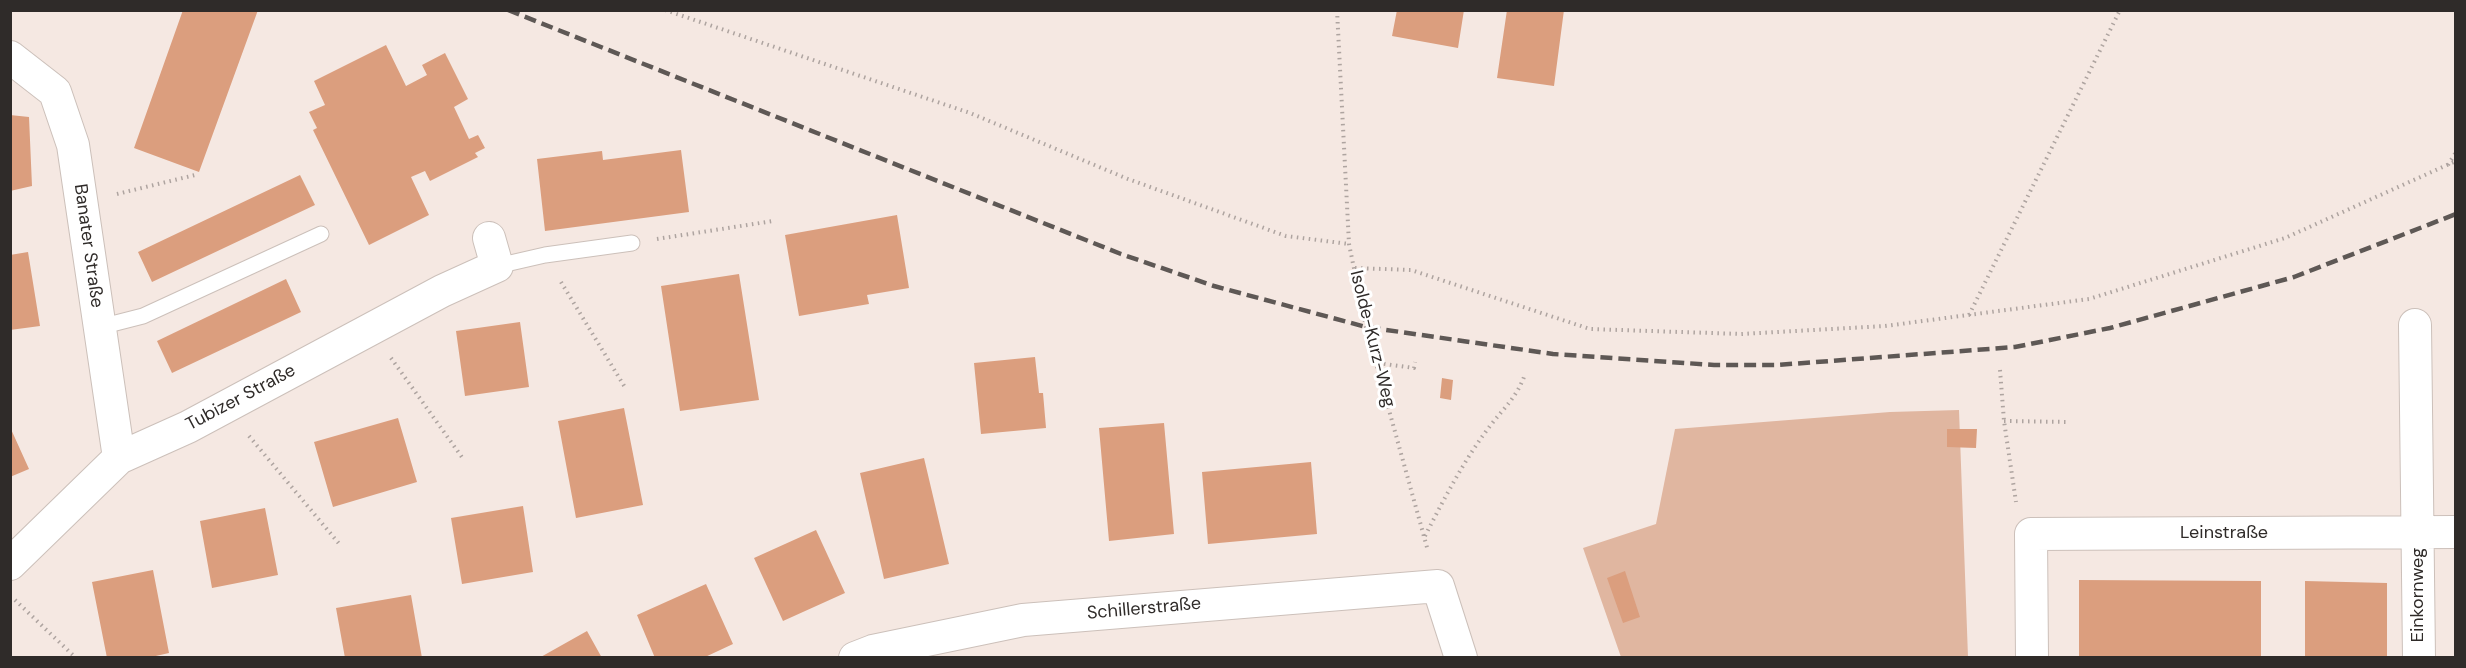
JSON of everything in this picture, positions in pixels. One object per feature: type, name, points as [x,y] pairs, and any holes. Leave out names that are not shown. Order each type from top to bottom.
[{"type":"street","name":"Banater Straße","points":[[10,57],[54,92],[73,146],[119,458]]},
{"type":"street","name":"Tubizer Straße","points":[[10,564],[119,458],[188,427],[442,291],[493,252]]},
{"type":"street","points":[[2415,325],[2418,532]]},
{"type":"street","name":"Einkornweg","points":[[2418,532],[2419,657]]},
{"type":"street","name":"Leinstraße","points":[[2031,534],[2456,532]]},
{"type":"street","points":[[2031,534],[2032,657]]},
{"type":"street","points":[[1438,586],[1461,657]]},
{"type":"street","name":"Schillerstraße","points":[[855,657],[873,651],[1023,620],[1438,586]]},
{"type":"lane","points":[[100,327],[143,316],[321,234]]},
{"type":"lane","name":"Tubizer Straße","points":[[493,252],[545,255],[632,243]]},
{"type":"path","points":[[665,10],[970,113],[1128,179],[1286,236],[1349,244]]},
{"type":"path","name":"Isolde-Kurz-Weg","points":[[1337,10],[1349,244],[1366,327],[1378,363],[1438,586]]},
{"type":"path","points":[[1969,315],[2120,10]]},
{"type":"path","points":[[2448,165],[2456,152]]},
{"type":"path","points":[[1354,268],[1411,270],[1590,329],[1741,334],[1885,326],[2089,299],[2285,238],[2456,161]]},
{"type":"path","points":[[81,203],[195,175]]},
{"type":"path","points":[[632,243],[773,221]]},
{"type":"path","points":[[545,255],[626,388]]},
{"type":"path","points":[[371,328],[464,460]]},
{"type":"path","points":[[1378,363],[1414,368],[1414,362]]},
{"type":"path","points":[[2000,370],[2004,422],[2018,516],[2031,534]]},
{"type":"path","points":[[1424,536],[1443,500],[1490,426],[1517,396],[1524,377]]},
{"type":"path","points":[[225,406],[340,546]]},
{"type":"path","points":[[2004,422],[2070,422]]},
{"type":"path","points":[[10,595],[76,657]]},
{"type":"shaded area","points":[[1959,410],[1968,657],[1621,657],[1583,548],[1656,524],[1675,429],[1890,412]]},
{"type":"building","points":[[183,10],[258,10],[199,172],[134,148]]},
{"type":"building","points":[[1397,10],[1464,10],[1458,48],[1392,36]]},
{"type":"building","points":[[1507,10],[1564,10],[1554,86],[1497,78]]},
{"type":"building","points":[[386,45],[406,86],[427,75],[422,65],[445,53],[468,99],[454,107],[469,139],[478,135],[485,148],[475,153],[478,157],[430,181],[425,171],[411,177],[429,215],[369,245],[313,130],[317,128],[309,112],[325,105],[314,81]]},
{"type":"building","points":[[10,115],[29,117],[32,186],[10,191]]},
{"type":"building","points":[[681,150],[689,212],[545,231],[537,159],[602,151],[603,160]]},
{"type":"building","points":[[300,175],[315,205],[152,282],[138,252]]},
{"type":"building","points":[[897,215],[909,288],[867,295],[869,304],[799,316],[785,235]]},
{"type":"building","points":[[28,252],[40,326],[10,330],[10,255]]},
{"type":"building","points":[[739,274],[759,400],[680,411],[661,286]]},
{"type":"building","points":[[286,279],[301,312],[172,373],[157,341]]},
{"type":"building","points":[[520,322],[529,387],[465,396],[456,331]]},
{"type":"building","points":[[1035,357],[1039,393],[1043,393],[1046,428],[981,434],[974,363]]},
{"type":"building","points":[[1442,378],[1453,380],[1451,400],[1440,398]]},
{"type":"building","points":[[624,408],[643,505],[576,518],[558,421]]},
{"type":"building","points":[[398,418],[417,482],[333,507],[314,442]]},
{"type":"building","points":[[1164,423],[1174,534],[1109,541],[1099,428]]},
{"type":"building","points":[[10,427],[29,469],[10,477]]},
{"type":"building","points":[[1947,429],[1977,429],[1976,448],[1947,447]]},
{"type":"building","points":[[924,458],[949,564],[884,579],[860,473]]},
{"type":"building","points":[[1311,462],[1317,534],[1208,544],[1202,472]]},
{"type":"building","points":[[523,506],[533,572],[462,584],[451,518]]},
{"type":"building","points":[[265,508],[278,575],[212,588],[200,521]]},
{"type":"building","points":[[816,530],[845,593],[783,621],[754,558]]},
{"type":"building","points":[[153,570],[169,653],[147,658],[107,658],[92,582]]},
{"type":"building","points":[[1625,571],[1640,617],[1623,623],[1607,578]]},
{"type":"building","points":[[2079,580],[2261,581],[2261,658],[2079,658]]},
{"type":"building","points":[[2305,581],[2387,583],[2387,658],[2305,658]]},
{"type":"building","points":[[706,584],[733,644],[703,658],[655,658],[637,615]]},
{"type":"building","points":[[411,595],[422,658],[345,658],[336,608]]},
{"type":"building","points":[[587,631],[602,658],[539,658]]},
{"type":"railway","points":[[508,10],[1121,254],[1214,286],[1366,327],[1553,354],[1714,365],[1777,365],[2015,347],[2110,328],[2294,277],[2456,214]]}]
